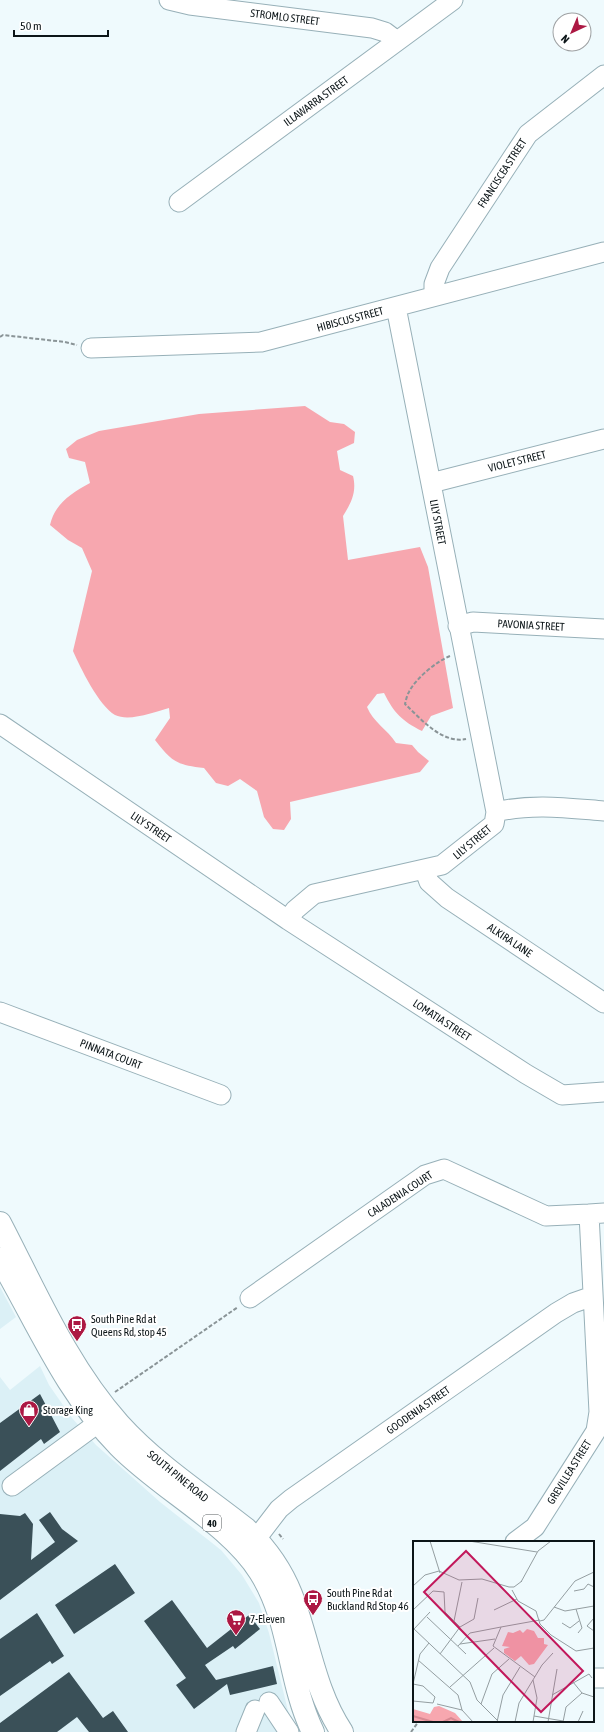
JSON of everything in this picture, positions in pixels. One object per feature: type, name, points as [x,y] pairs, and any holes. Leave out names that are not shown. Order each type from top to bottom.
[{"type":"main road","name":"SOUTH PINE ROAD","points":[[0,1224],[64,1345],[80,1373],[103,1405],[120,1425],[150,1454],[256,1539],[278,1569],[291,1595],[322,1693],[329,1710],[342,1732]]},
{"type":"main road","name":"SOUTH PINE ROAD","points":[[0,1259],[61,1371],[98,1423],[135,1461],[243,1550],[260,1572],[277,1606],[302,1704],[313,1732]]},
{"type":"street","name":"STROMLO STREET","points":[[169,0],[190,5],[372,28],[385,32],[397,41]]},
{"type":"street","name":"ILLAWARRA STREET","points":[[179,202],[453,0]]},
{"type":"street","name":"FRANCISCEA STREET","points":[[434,296],[434,284],[440,268],[528,134],[604,75]]},
{"type":"street","name":"HIBISCUS STREET","points":[[91,348],[261,342],[604,252]]},
{"type":"street","name":"LILY STREET","points":[[0,724],[288,920],[295,910],[314,894],[425,871],[442,865],[494,824],[496,812],[396,307]]},
{"type":"street","name":"VIOLET STREET","points":[[431,483],[604,439]]},
{"type":"street","name":"PAVONIA STREET","points":[[458,626],[473,622],[604,629]]},
{"type":"street","points":[[496,812],[522,807],[540,806],[604,811]]},
{"type":"street","name":"ALKIRA LANE","points":[[425,871],[429,882],[447,898],[604,1003]]},
{"type":"street","name":"LOMATIA STREET","points":[[288,920],[526,1074],[562,1095],[604,1092]]},
{"type":"street","name":"PINNATA COURT","points":[[0,1012],[222,1095]]},
{"type":"street","name":"CALADENIA COURT","points":[[250,1298],[418,1179],[434,1171],[444,1169],[546,1216],[597,1213]]},
{"type":"street","name":"GREVILLEA STREET","points":[[515,1541],[535,1527],[596,1431],[599,1412],[593,1296],[597,1213]]},
{"type":"street","name":"GOODENIA STREET","points":[[256,1539],[279,1509],[291,1499],[556,1313],[573,1303],[593,1296]]},
{"type":"street","points":[[12,1486],[98,1423]]},
{"type":"street","points":[[246,1732],[262,1706],[289,1732]]},
{"type":"path","points":[[0,337],[3,335],[66,342],[91,348]]},
{"type":"path","points":[[453,655],[443,659],[422,676],[409,691],[405,704],[424,722],[453,740],[469,738]]},
{"type":"path","points":[[112,1394],[250,1298]]},
{"type":"path","points":[[278,1533],[283,1539]]},
{"type":"path","points":[[411,1732],[418,1722]]},
{"type":"shaded area","points":[[305,406],[330,422],[344,424],[355,432],[354,443],[337,451],[340,470],[353,476],[354,482],[354,492],[343,516],[348,560],[420,547],[428,567],[453,708],[431,716],[422,731],[409,724],[399,716],[391,706],[384,693],[377,694],[367,707],[376,721],[396,743],[412,745],[429,761],[420,772],[290,802],[291,819],[284,830],[273,829],[264,817],[257,791],[240,779],[228,786],[216,783],[204,768],[181,764],[166,753],[155,740],[170,718],[169,708],[142,716],[121,717],[115,715],[103,703],[91,686],[73,651],[92,571],[82,548],[68,540],[50,525],[52,517],[60,505],[71,495],[90,483],[85,462],[69,458],[66,449],[77,440],[99,431],[199,414]]},
{"type":"shaded area","points":[[0,1287],[16,1317],[0,1329]]},
{"type":"shaded area","points":[[40,1366],[49,1385],[72,1418],[96,1445],[160,1502],[221,1550],[242,1575],[259,1603],[269,1633],[290,1719],[296,1732],[0,1732],[0,1377],[10,1390]]},
{"type":"building","name":"Storage King","points":[[40,1394],[60,1432],[44,1444],[41,1439],[0,1471],[0,1423]]},
{"type":"building","points":[[50,1512],[62,1529],[78,1541],[0,1600],[0,1514],[20,1516],[25,1513],[33,1524],[31,1560],[55,1542],[39,1520]]},
{"type":"building","points":[[115,1564],[135,1593],[74,1634],[55,1605]]},
{"type":"building","points":[[172,1600],[207,1648],[249,1615],[260,1629],[235,1649],[233,1646],[205,1665],[216,1680],[273,1666],[277,1684],[230,1695],[227,1684],[194,1709],[176,1685],[186,1678],[144,1621]]},
{"type":"building","points":[[37,1613],[64,1656],[52,1664],[50,1661],[0,1696],[0,1639]]},
{"type":"building","points":[[69,1672],[103,1718],[113,1711],[128,1732],[89,1732],[77,1717],[57,1732],[0,1732],[0,1723]]},
{"type":"place","name":"South Pine Rd at Queens Rd, stop 45","points":[[77,1342]]},
{"type":"place","name":"Storage King","points":[[29,1427]]},
{"type":"place","name":"South Pine Rd at Buckland Rd Stop 46","points":[[313,1616]]},
{"type":"place","name":"7-Eleven","points":[[236,1636]]}]
